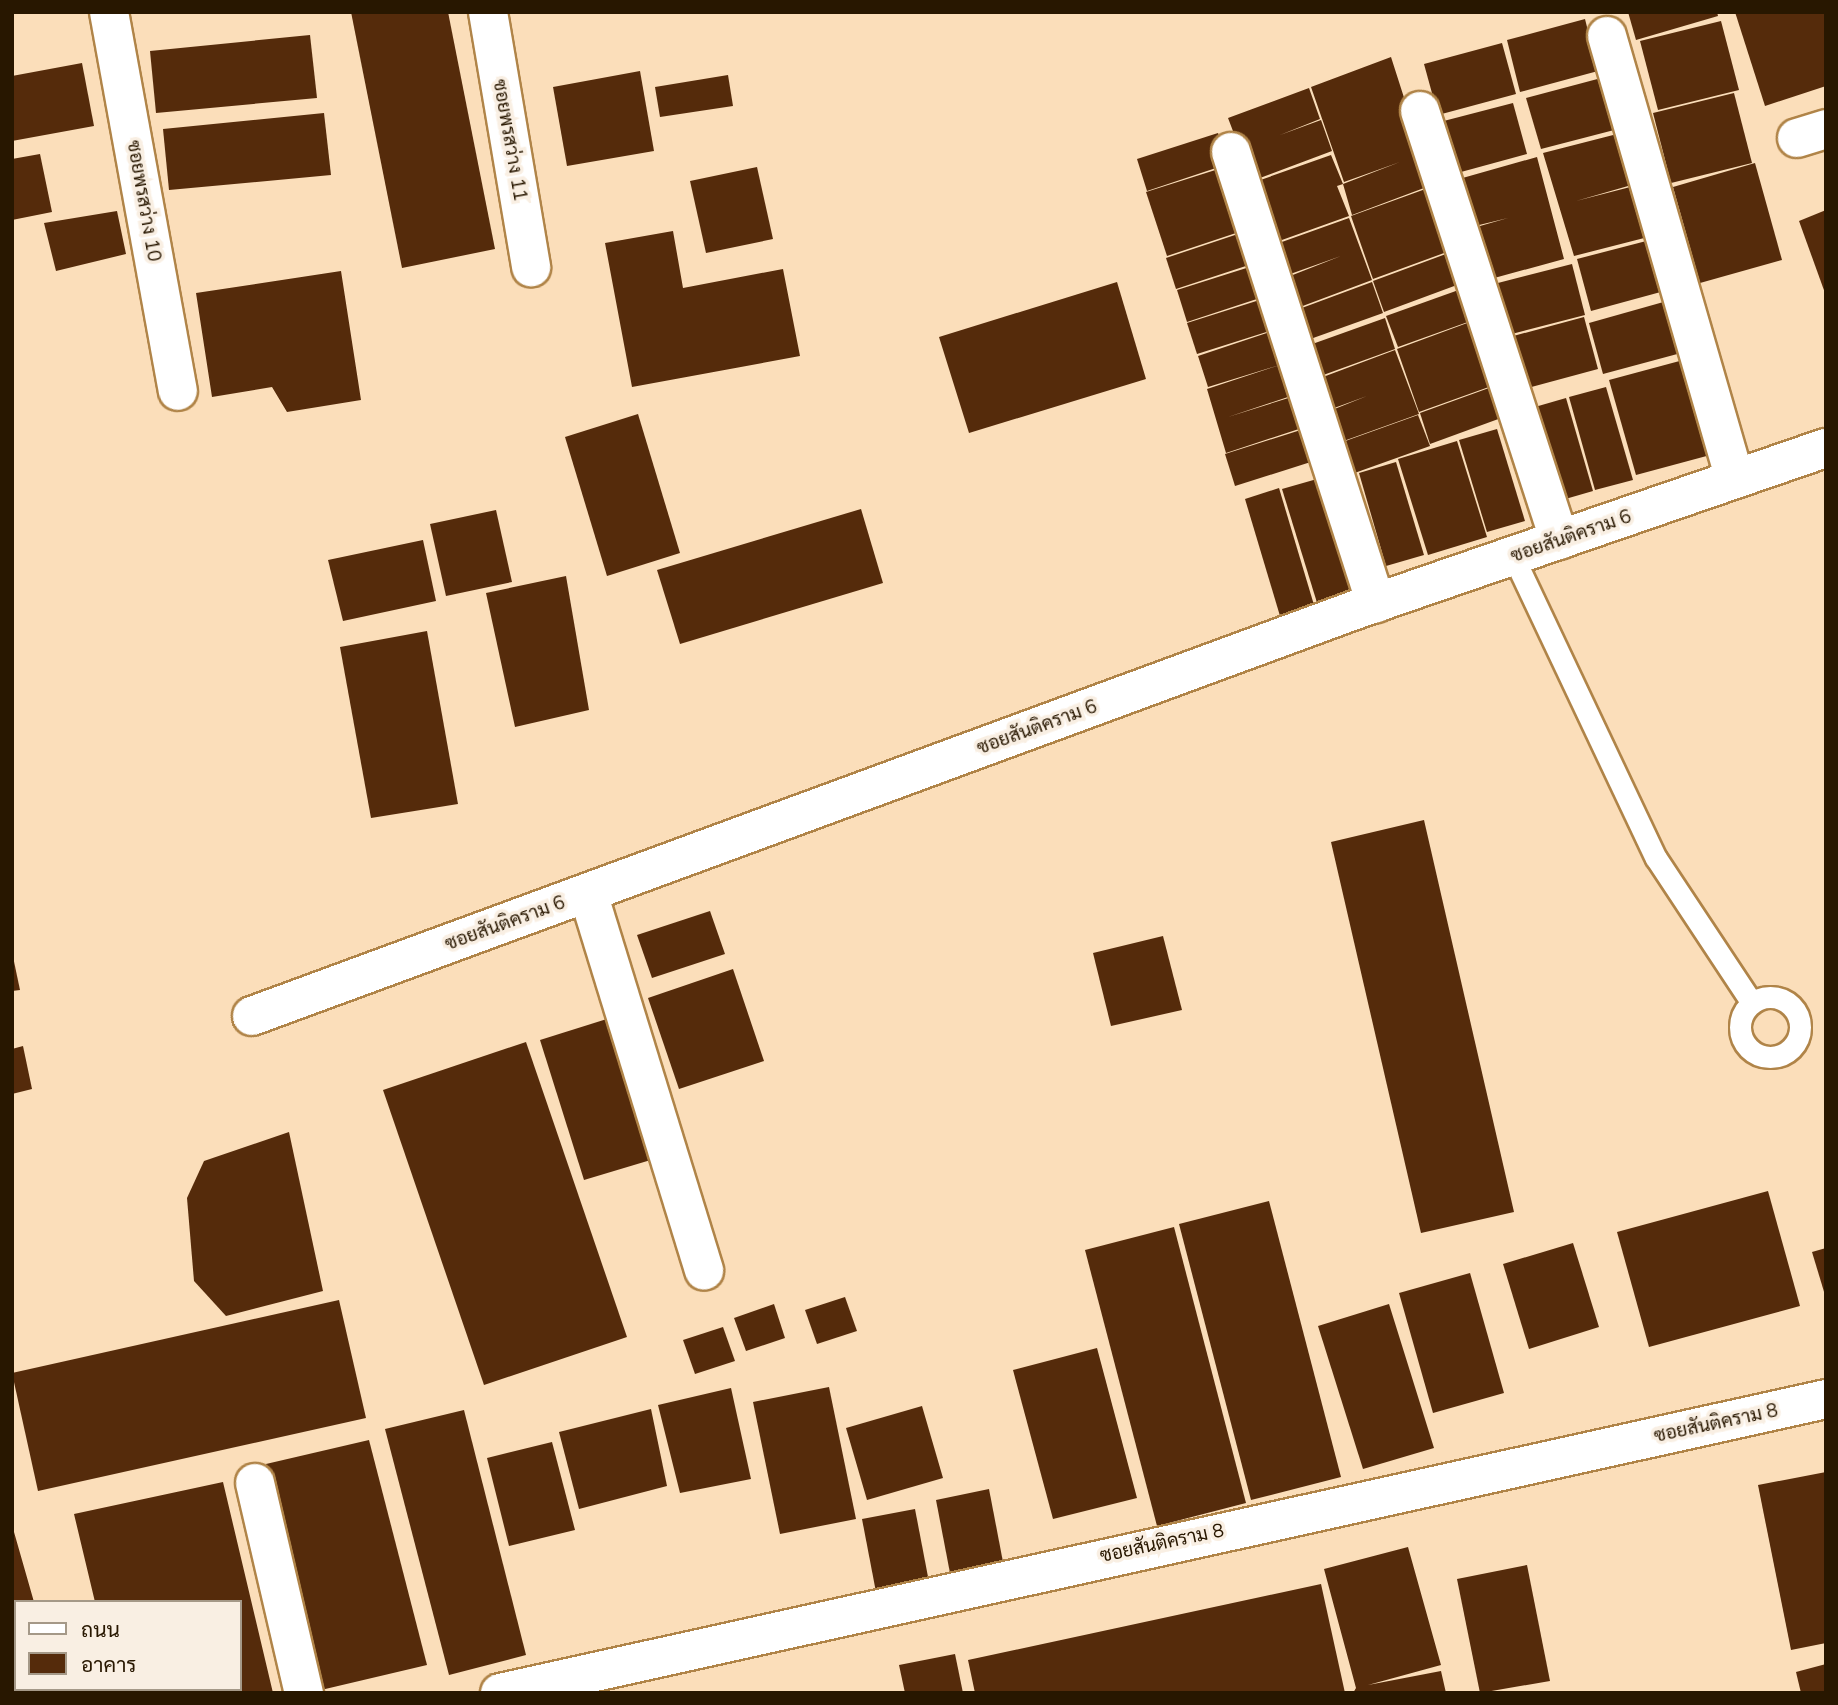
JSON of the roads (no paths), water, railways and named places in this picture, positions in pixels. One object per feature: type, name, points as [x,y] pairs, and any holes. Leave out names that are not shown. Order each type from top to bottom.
[{"type":"street","name":"ซอยพรสว่าง 10","points":[[109,12],[178,391]]},
{"type":"street","name":"ซอยพรสว่าง 11","points":[[488,12],[531,267]]},
{"type":"street","points":[[1607,36],[1735,479]]},
{"type":"street","points":[[1420,110],[1559,540]]},
{"type":"street","points":[[1231,152],[1376,603]]},
{"type":"street","name":"ซอยสันติคราม 6","points":[[252,1016],[1376,603],[1826,448]]},
{"type":"street","points":[[588,893],[705,1271]]},
{"type":"street","name":"ซอยสันติคราม 8","points":[[499,1693],[1826,1399]]},
{"type":"street","points":[[255,1483],[304,1693]]},
{"type":"lane","points":[[1513,556],[1656,858],[1752,1003]]}]
